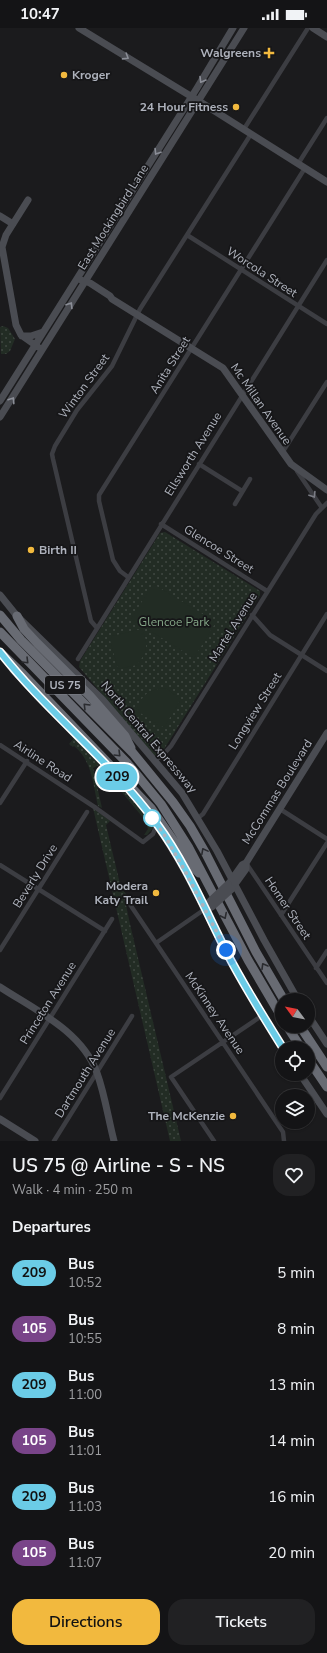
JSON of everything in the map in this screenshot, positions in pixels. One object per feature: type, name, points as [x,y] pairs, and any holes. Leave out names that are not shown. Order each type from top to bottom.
[{"type":"highway","name":"North Central Expressway","points":[[0,615],[41,661],[133,753],[173,802],[190,826],[256,952],[280,993]]},
{"type":"highway","points":[[17,616],[24,629],[90,696],[125,736],[133,753]]},
{"type":"highway","name":"US 75","points":[[0,632],[128,764],[147,786],[178,829],[248,960],[275,1006]]},
{"type":"highway","points":[[0,652],[40,690],[151,808],[189,863],[207,881]]},
{"type":"highway","points":[[305,1033],[327,1067]]},
{"type":"highway","points":[[315,1069],[327,1087]]},
{"type":"main road","points":[[79,28],[244,129],[327,182]]},
{"type":"main road","name":"East Mockingbird Lane","points":[[0,401],[53,316],[119,227],[147,183],[195,99],[233,28]]},
{"type":"main road","name":"East Mockingbird Lane","points":[[0,418],[60,321],[112,224],[140,179],[244,28]]},
{"type":"main road","points":[[313,28],[327,37]]},
{"type":"main road","points":[[140,179],[147,183]]},
{"type":"main road","points":[[28,200],[4,241],[2,253],[16,325],[22,336],[43,350]]},
{"type":"main road","points":[[0,216],[13,224]]},
{"type":"main road","points":[[112,224],[119,227]]},
{"type":"main road","name":"Mc Millan Avenue","points":[[81,280],[90,282],[112,298],[223,368],[282,453],[296,469],[327,490]]},
{"type":"main road","points":[[53,316],[60,321]]},
{"type":"main road","points":[[22,336],[31,336],[43,332]]},
{"type":"main road","points":[[15,377],[23,382]]},
{"type":"main road","name":"North Central Expressway","points":[[0,595],[17,616],[104,700],[182,793],[198,818],[232,884],[294,993]]},
{"type":"main road","points":[[0,652],[28,686],[114,774],[157,824],[209,906],[226,950],[279,1041]]},
{"type":"main road","name":"McCommas Boulevard","points":[[209,906],[246,869],[246,863],[327,733]]},
{"type":"main road","points":[[0,987],[68,1032],[87,1054],[97,1073],[114,1141]]},
{"type":"main road","points":[[315,1026],[327,1044]]},
{"type":"main road","points":[[305,1081],[327,1114]]},
{"type":"main road","points":[[0,1119],[35,1141]]},
{"type":"street","points":[[244,129],[308,28]]},
{"type":"street","points":[[298,164],[327,118]]},
{"type":"street","name":"Winton Street","points":[[97,628],[92,621],[52,454],[55,446],[77,410],[112,366],[138,314],[251,134]]},
{"type":"street","name":"Anita Street","points":[[128,577],[120,571],[113,560],[99,501],[99,495],[305,168]]},
{"type":"street","name":"Worcola Street","points":[[187,235],[327,324]]},
{"type":"street","name":"Ellsworth Avenue","points":[[78,659],[327,260]]},
{"type":"street","points":[[282,453],[327,382]]},
{"type":"street","points":[[199,464],[242,491]]},
{"type":"street","points":[[296,469],[322,508]]},
{"type":"street","points":[[234,504],[250,478]]},
{"type":"street","name":"Martel Avenue","points":[[155,760],[162,756],[171,746],[316,514],[327,503]]},
{"type":"street","name":"Glencoe Street","points":[[161,524],[267,591]]},
{"type":"street","name":"Longview Street","points":[[198,818],[203,814],[327,614]]},
{"type":"street","points":[[252,615],[270,635],[327,671]]},
{"type":"street","name":"Airline Road","points":[[0,745],[96,808],[143,842],[153,834],[163,833]]},
{"type":"street","points":[[0,803],[26,761]]},
{"type":"street","points":[[280,809],[327,839]]},
{"type":"street","name":"Beverly Drive","points":[[0,950],[87,812]]},
{"type":"street","points":[[153,834],[157,824]]},
{"type":"street","points":[[281,915],[327,843]]},
{"type":"street","name":"Homer Street","points":[[246,863],[327,983]]},
{"type":"street","points":[[0,865],[105,931]]},
{"type":"street","name":"McKinney Avenue","points":[[125,897],[283,1132],[284,1141]]},
{"type":"street","name":"McCommas Boulevard","points":[[156,943],[209,906]]},
{"type":"street","name":"Princeton Avenue","points":[[0,1098],[112,919]]},
{"type":"street","points":[[316,968],[327,951]]},
{"type":"street","points":[[214,1141],[171,1080],[171,1077],[222,1041],[263,1015]]},
{"type":"street","name":"Dartmouth Avenue","points":[[54,1141],[132,1016]]},
{"type":"green space","points":[[3,326],[8,328],[15,339],[10,351],[6,354],[1,354],[0,327]]},
{"type":"green space","name":"Glencoe Park","points":[[165,532],[260,591],[260,595],[161,754],[157,756],[154,755],[79,667],[80,661],[160,533]]},
{"type":"green space","points":[[153,584],[216,622],[194,658],[131,619]]},
{"type":"green space","points":[[142,629],[146,640],[146,648],[143,656],[137,665],[118,669],[110,640],[112,636]]},
{"type":"green space","points":[[165,688],[181,699],[165,726],[161,727],[136,710],[141,700],[147,694],[154,690]]},
{"type":"green space","points":[[74,738],[146,815],[153,825],[153,828],[147,835],[144,835],[148,829],[145,820],[99,765],[93,768],[102,808],[98,806],[91,773],[85,758],[74,746],[73,747],[69,744]]},
{"type":"green space","points":[[93,808],[110,821],[106,825],[121,888],[127,895],[125,900],[130,924],[181,1141],[170,1141]]},
{"type":"bus line","name":"209","points":[[0,652],[13,670],[114,774],[157,824],[185,871],[250,994],[279,1041]]},
{"type":"place","name":"Walgreens","points":[[269,53]]},
{"type":"place","name":"Kroger","points":[[64,75]]},
{"type":"place","name":"24 Hour Fitness","points":[[236,107]]},
{"type":"place","name":"Birth II","points":[[31,550]]},
{"type":"place","name":"Modera Katy Trail","points":[[156,893]]},
{"type":"place","name":"The McKenzie","points":[[233,1116]]},
{"type":"route","points":[[152,818],[173,849],[226,950]]}]
